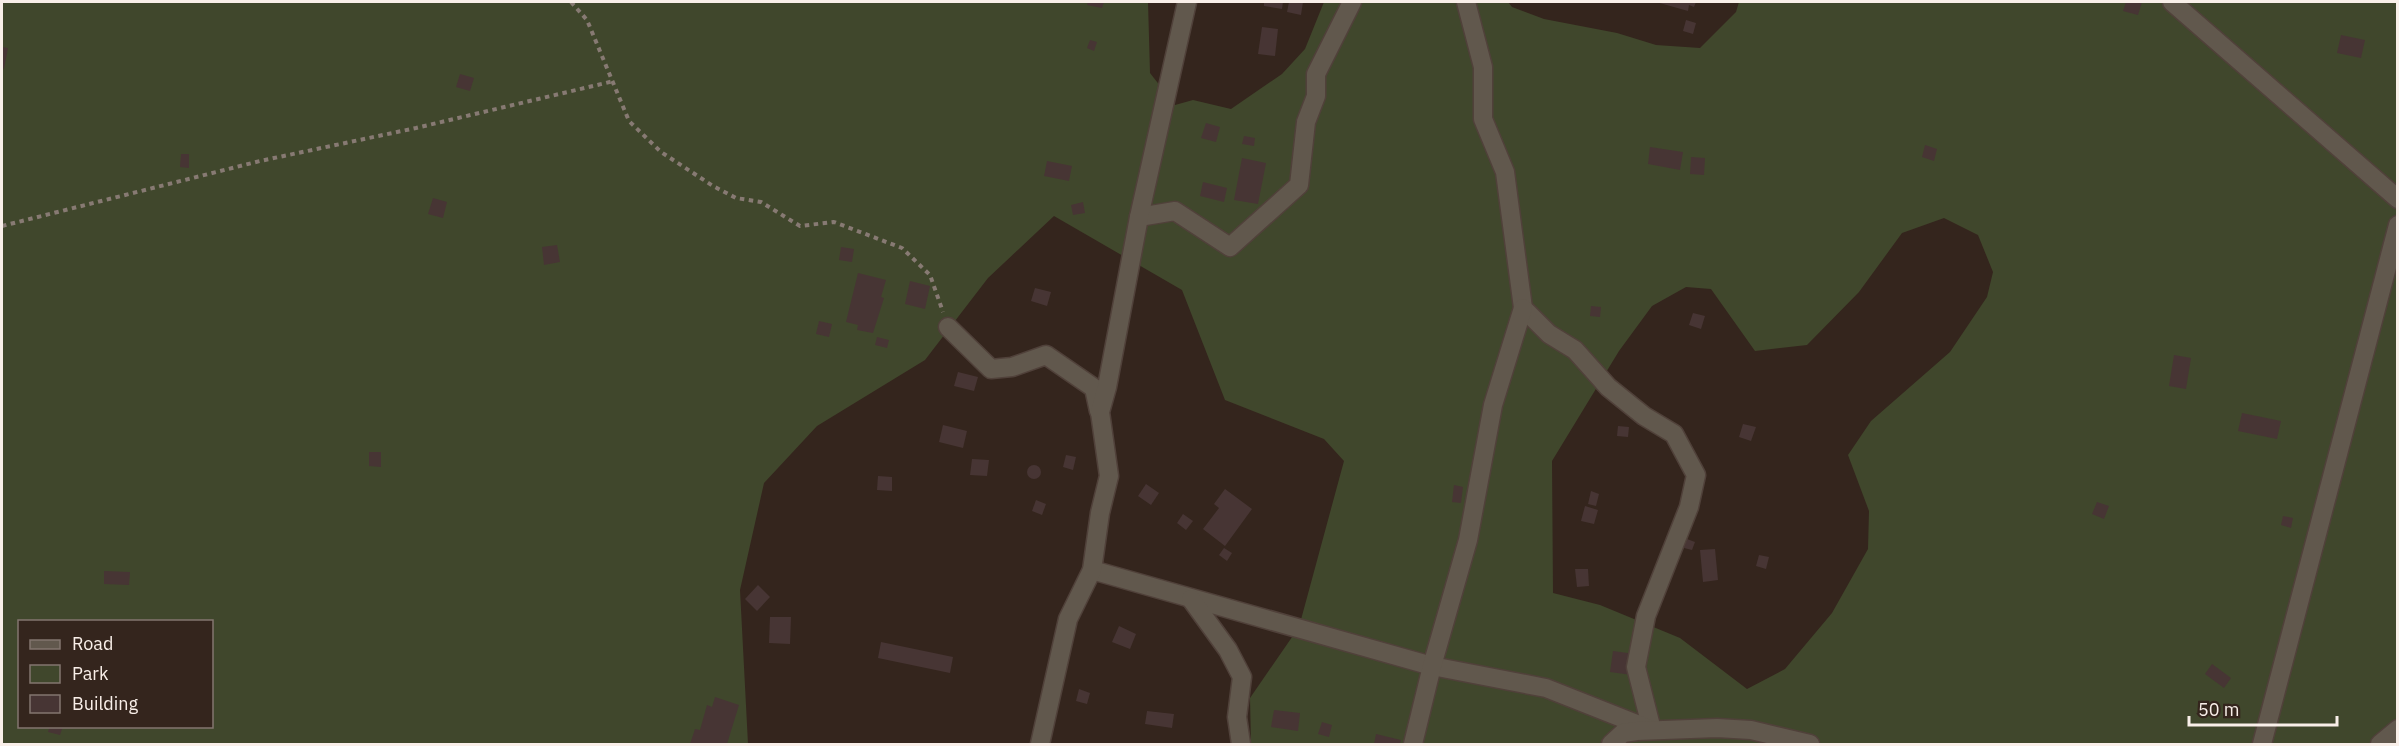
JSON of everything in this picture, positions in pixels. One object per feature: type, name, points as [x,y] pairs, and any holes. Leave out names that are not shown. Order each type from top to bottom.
[{"type":"street","points":[[1100,412],[1107,387],[1139,217],[1187,2]]},
{"type":"street","points":[[1139,217],[1175,210],[1230,247],[1299,185],[1306,122],[1316,96],[1316,75],[1352,2]]},
{"type":"street","points":[[1413,744],[1432,666],[1468,540],[1493,405],[1523,308],[1505,172],[1483,119],[1483,67],[1466,2]]},
{"type":"street","points":[[2172,2],[2397,199]]},
{"type":"street","points":[[2262,744],[2397,225]]},
{"type":"street","points":[[1523,308],[1549,334],[1575,350],[1608,387],[1644,416],[1674,434],[1696,475],[1689,507],[1646,616],[1636,667],[1652,730]]},
{"type":"street","points":[[948,327],[991,369],[1011,367],[1046,355],[1094,388],[1100,412],[1109,476],[1100,513],[1092,570],[1068,619],[1040,744]]},
{"type":"street","points":[[1092,570],[1432,666],[1546,688],[1652,730]]},
{"type":"street","points":[[1191,598],[1228,650],[1242,677],[1237,717],[1241,744]]},
{"type":"street","points":[[1611,744],[1623,733],[1717,728],[1751,730],[1810,744]]},
{"type":"street","points":[[2380,744],[2397,729]]},
{"type":"path","points":[[571,2],[587,20],[629,121],[661,152],[713,186],[736,198],[761,202],[800,226],[834,222],[902,248],[930,275],[948,327]]},
{"type":"path","points":[[2,226],[260,161],[614,81]]},
{"type":"green space","points":[[2,2],[1148,2],[1150,73],[1175,105],[1193,100],[1231,109],[1282,74],[1305,49],[1324,2],[1508,2],[1512,7],[1544,19],[1617,33],[1656,45],[1700,48],[1736,12],[1739,2],[2397,2],[2397,744],[1251,744],[1250,698],[1299,627],[1344,461],[1324,439],[1225,400],[1182,290],[1054,216],[988,278],[925,360],[817,426],[764,483],[740,590],[748,744],[2,744]],"holes":[[[1944,218],[1978,235],[1993,272],[1987,297],[1950,352],[1871,421],[1848,455],[1869,511],[1868,549],[1832,613],[1785,669],[1747,689],[1680,638],[1600,605],[1553,593],[1552,461],[1619,351],[1652,306],[1686,287],[1711,289],[1755,351],[1807,345],[1859,292],[1902,233]]]},
{"type":"building","points":[[1088,2],[1104,2],[1102,8],[1087,5]]},
{"type":"building","points":[[1264,2],[1283,2],[1282,9],[1264,6]]},
{"type":"building","points":[[1289,2],[1303,2],[1301,15],[1287,12]]},
{"type":"building","points":[[1656,2],[1696,2],[1694,7],[1689,5],[1688,11]]},
{"type":"building","points":[[2126,2],[2142,2],[2138,15],[2123,11]]},
{"type":"building","points":[[1686,20],[1696,23],[1693,34],[1683,31]]},
{"type":"building","points":[[1262,27],[1278,29],[1275,56],[1258,54]]},
{"type":"building","points":[[2341,35],[2365,40],[2361,58],[2337,53]]},
{"type":"building","points":[[1090,40],[1097,42],[1094,51],[1087,48]]},
{"type":"building","points":[[2,47],[8,48],[4,69],[2,68]]},
{"type":"building","points":[[460,74],[474,78],[470,91],[456,87]]},
{"type":"building","points":[[1206,123],[1220,127],[1216,142],[1201,138]]},
{"type":"building","points":[[1244,136],[1255,138],[1254,146],[1242,144]]},
{"type":"building","points":[[1925,145],[1937,149],[1934,161],[1922,157]]},
{"type":"building","points":[[1650,147],[1683,152],[1680,170],[1648,164]]},
{"type":"building","points":[[181,154],[189,154],[189,168],[180,167]]},
{"type":"building","points":[[1691,157],[1705,158],[1704,175],[1690,174]]},
{"type":"building","points":[[1242,158],[1266,163],[1258,204],[1234,200]]},
{"type":"building","points":[[1047,161],[1072,166],[1069,181],[1044,176]]},
{"type":"building","points":[[1203,182],[1227,188],[1224,202],[1200,196]]},
{"type":"building","points":[[433,198],[447,202],[443,218],[428,214]]},
{"type":"building","points":[[1083,202],[1085,213],[1073,215],[1071,205]]},
{"type":"building","points":[[557,245],[560,262],[544,265],[542,247]]},
{"type":"building","points":[[841,247],[854,249],[852,262],[839,260]]},
{"type":"building","points":[[858,273],[886,280],[881,297],[884,298],[873,333],[857,330],[858,325],[846,322]]},
{"type":"building","points":[[910,281],[930,286],[925,309],[905,304]]},
{"type":"building","points":[[1035,288],[1051,292],[1047,306],[1031,301]]},
{"type":"building","points":[[1591,306],[1601,307],[1600,317],[1590,316]]},
{"type":"building","points":[[1693,313],[1705,316],[1701,329],[1689,325]]},
{"type":"building","points":[[819,321],[832,324],[829,337],[816,334]]},
{"type":"building","points":[[877,337],[889,340],[887,348],[875,345]]},
{"type":"building","points":[[2174,355],[2191,358],[2186,389],[2169,386]]},
{"type":"building","points":[[958,372],[978,377],[974,391],[954,386]]},
{"type":"building","points":[[2242,413],[2281,421],[2277,439],[2238,431]]},
{"type":"building","points":[[1743,424],[1756,427],[1751,441],[1739,437]]},
{"type":"building","points":[[943,425],[967,431],[963,448],[939,442]]},
{"type":"building","points":[[1618,426],[1629,427],[1628,437],[1617,436]]},
{"type":"building","points":[[369,452],[381,452],[381,467],[369,466]]},
{"type":"building","points":[[1066,455],[1076,457],[1073,470],[1063,467]]},
{"type":"building","points":[[972,459],[989,460],[987,476],[970,475]]},
{"type":"building","points":[[1031,465],[1037,465],[1041,472],[1037,479],[1031,479],[1027,475],[1027,469]]},
{"type":"building","points":[[878,476],[892,477],[892,491],[877,490]]},
{"type":"building","points":[[1146,484],[1159,493],[1151,505],[1138,496]]},
{"type":"building","points":[[1454,485],[1463,487],[1461,503],[1452,502]]},
{"type":"building","points":[[1225,489],[1252,509],[1225,546],[1203,529],[1219,508],[1214,504]]},
{"type":"building","points":[[1591,491],[1599,494],[1596,506],[1588,504]]},
{"type":"building","points":[[1036,500],[1046,504],[1042,515],[1032,511]]},
{"type":"building","points":[[2097,502],[2109,506],[2104,519],[2092,514]]},
{"type":"building","points":[[1585,506],[1598,510],[1594,524],[1581,521]]},
{"type":"building","points":[[1183,514],[1193,521],[1186,530],[1177,523]]},
{"type":"building","points":[[2283,516],[2293,518],[2291,528],[2281,525]]},
{"type":"building","points":[[1687,539],[1695,542],[1692,550],[1684,548]]},
{"type":"building","points":[[1224,548],[1232,553],[1227,561],[1219,555]]},
{"type":"building","points":[[1715,549],[1718,580],[1703,582],[1700,550]]},
{"type":"building","points":[[1759,555],[1769,557],[1766,569],[1756,566]]},
{"type":"building","points":[[1575,569],[1588,569],[1589,586],[1577,587]]},
{"type":"building","points":[[104,571],[130,572],[129,585],[104,584]]},
{"type":"building","points":[[758,585],[770,597],[757,611],[745,599]]},
{"type":"building","points":[[770,617],[791,617],[790,644],[769,643]]},
{"type":"building","points":[[1119,626],[1136,634],[1130,649],[1112,642]]},
{"type":"building","points":[[881,642],[953,657],[950,673],[878,658]]},
{"type":"building","points":[[1613,651],[1635,654],[1632,675],[1610,672]]},
{"type":"building","points":[[2212,664],[2231,678],[2224,688],[2205,674]]},
{"type":"building","points":[[1079,689],[1090,693],[1087,704],[1076,701]]},
{"type":"building","points":[[715,697],[739,705],[727,744],[690,744],[695,729],[700,730],[707,705],[712,707]]},
{"type":"building","points":[[1274,710],[1300,713],[1298,731],[1271,727]]},
{"type":"building","points":[[1147,711],[1174,714],[1172,728],[1145,724]]},
{"type":"building","points":[[1322,722],[1332,725],[1329,737],[1318,734]]},
{"type":"building","points":[[49,728],[62,728],[60,735],[48,732]]},
{"type":"building","points":[[1376,734],[1401,740],[1400,744],[1374,744]]}]
